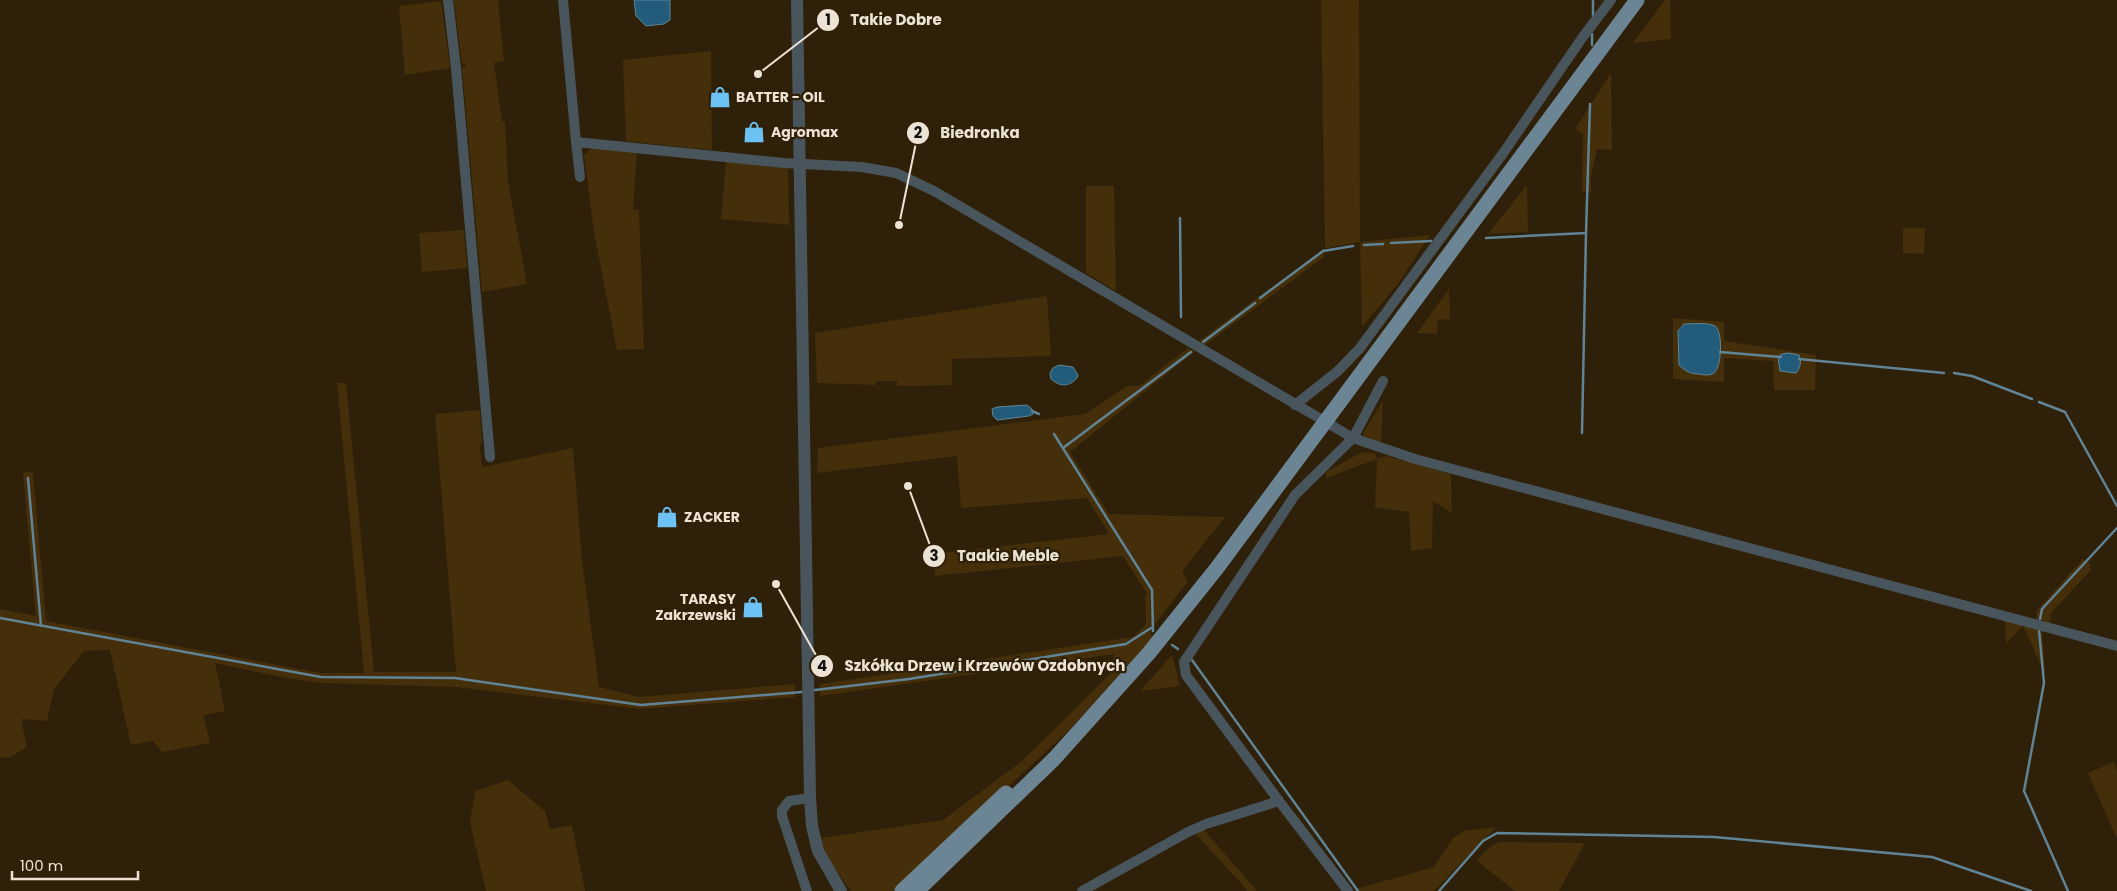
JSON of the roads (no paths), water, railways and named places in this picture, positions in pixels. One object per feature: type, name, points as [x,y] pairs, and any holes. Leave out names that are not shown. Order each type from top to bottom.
[{"type":"main road","points":[[917,891],[1001,812],[1069,741],[1181,615],[1637,0]]},
{"type":"main road","points":[[902,891],[1004,795],[1049,755],[1069,741]]},
{"type":"street","points":[[448,0],[456,68],[490,457]]},
{"type":"street","points":[[563,0],[580,177]]},
{"type":"street","points":[[797,0],[810,798],[812,826],[818,851],[841,890]]},
{"type":"street","points":[[1295,405],[1338,371],[1360,348],[1611,0]]},
{"type":"street","points":[[576,142],[886,171],[917,182],[1353,438],[1443,466],[2117,646]]},
{"type":"street","points":[[1348,891],[1186,675],[1184,662],[1295,495],[1353,438],[1382,381]]},
{"type":"street","points":[[807,891],[782,816],[782,810],[789,801],[810,798]]},
{"type":"street","points":[[1082,891],[1188,832],[1206,824],[1279,801]]},
{"type":"water","points":[[634,0],[670,0],[670,20],[664,24],[646,26],[636,16]]},
{"type":"water","points":[[1684,324],[1708,324],[1718,329],[1720,357],[1719,364],[1714,373],[1707,375],[1693,373],[1679,365],[1678,331]]},
{"type":"water","points":[[1789,353],[1799,355],[1800,365],[1796,373],[1780,371],[1778,357]]},
{"type":"water","points":[[1059,365],[1073,367],[1078,375],[1077,378],[1071,383],[1064,385],[1054,382],[1051,379],[1050,373],[1053,368]]},
{"type":"water","points":[[1027,405],[1032,409],[1033,414],[1029,416],[997,420],[993,416],[992,409],[997,407]]},
{"type":"waterway","points":[[1593,0],[1593,16]]},
{"type":"waterway","points":[[1592,34],[1592,45]]},
{"type":"waterway","points":[[1486,238],[1586,233],[1590,104]]},
{"type":"waterway","points":[[1180,218],[1181,317]]},
{"type":"waterway","points":[[1582,433],[1586,233]]},
{"type":"waterway","points":[[1391,243],[1431,241]]},
{"type":"waterway","points":[[1364,245],[1383,244]]},
{"type":"waterway","points":[[1260,298],[1323,251],[1353,246]]},
{"type":"waterway","points":[[1203,342],[1255,303]]},
{"type":"waterway","points":[[1063,448],[1191,352]]},
{"type":"waterway","points":[[1720,352],[1781,357]]},
{"type":"waterway","points":[[1799,359],[1944,373]]},
{"type":"waterway","points":[[1954,373],[1972,376],[2032,399]]},
{"type":"waterway","points":[[2039,402],[2065,412],[2117,506]]},
{"type":"waterway","points":[[1032,411],[1039,414]]},
{"type":"waterway","points":[[1054,434],[1152,590],[1153,631]]},
{"type":"waterway","points":[[28,478],[41,626]]},
{"type":"waterway","points":[[2040,619],[2042,609],[2117,528]]},
{"type":"waterway","points":[[0,618],[321,677],[455,678],[641,705],[802,692]]},
{"type":"waterway","points":[[815,690],[909,679],[1126,644],[1151,628]]},
{"type":"waterway","points":[[2039,630],[2044,683],[2024,791],[2068,891]]},
{"type":"waterway","points":[[1172,645],[1178,649]]},
{"type":"waterway","points":[[1192,660],[1358,891]]},
{"type":"waterway","points":[[1439,891],[1483,841],[1497,833],[1714,837],[1932,857],[2031,891]]},
{"type":"place","name":"Takie Dobre","points":[[758,74]]},
{"type":"place","name":"BATTER - OIL","points":[[720,97]]},
{"type":"place","name":"Agromax","points":[[754,132]]},
{"type":"place","name":"Biedronka","points":[[899,225]]},
{"type":"place","name":"Taakie Meble","points":[[908,486]]},
{"type":"place","name":"ZACKER","points":[[667,517]]},
{"type":"place","name":"Szkółka Drzew i Krzewów Ozdobnych","points":[[776,584]]},
{"type":"place","name":"TARASY Zakrzewski","points":[[753,607]]}]
